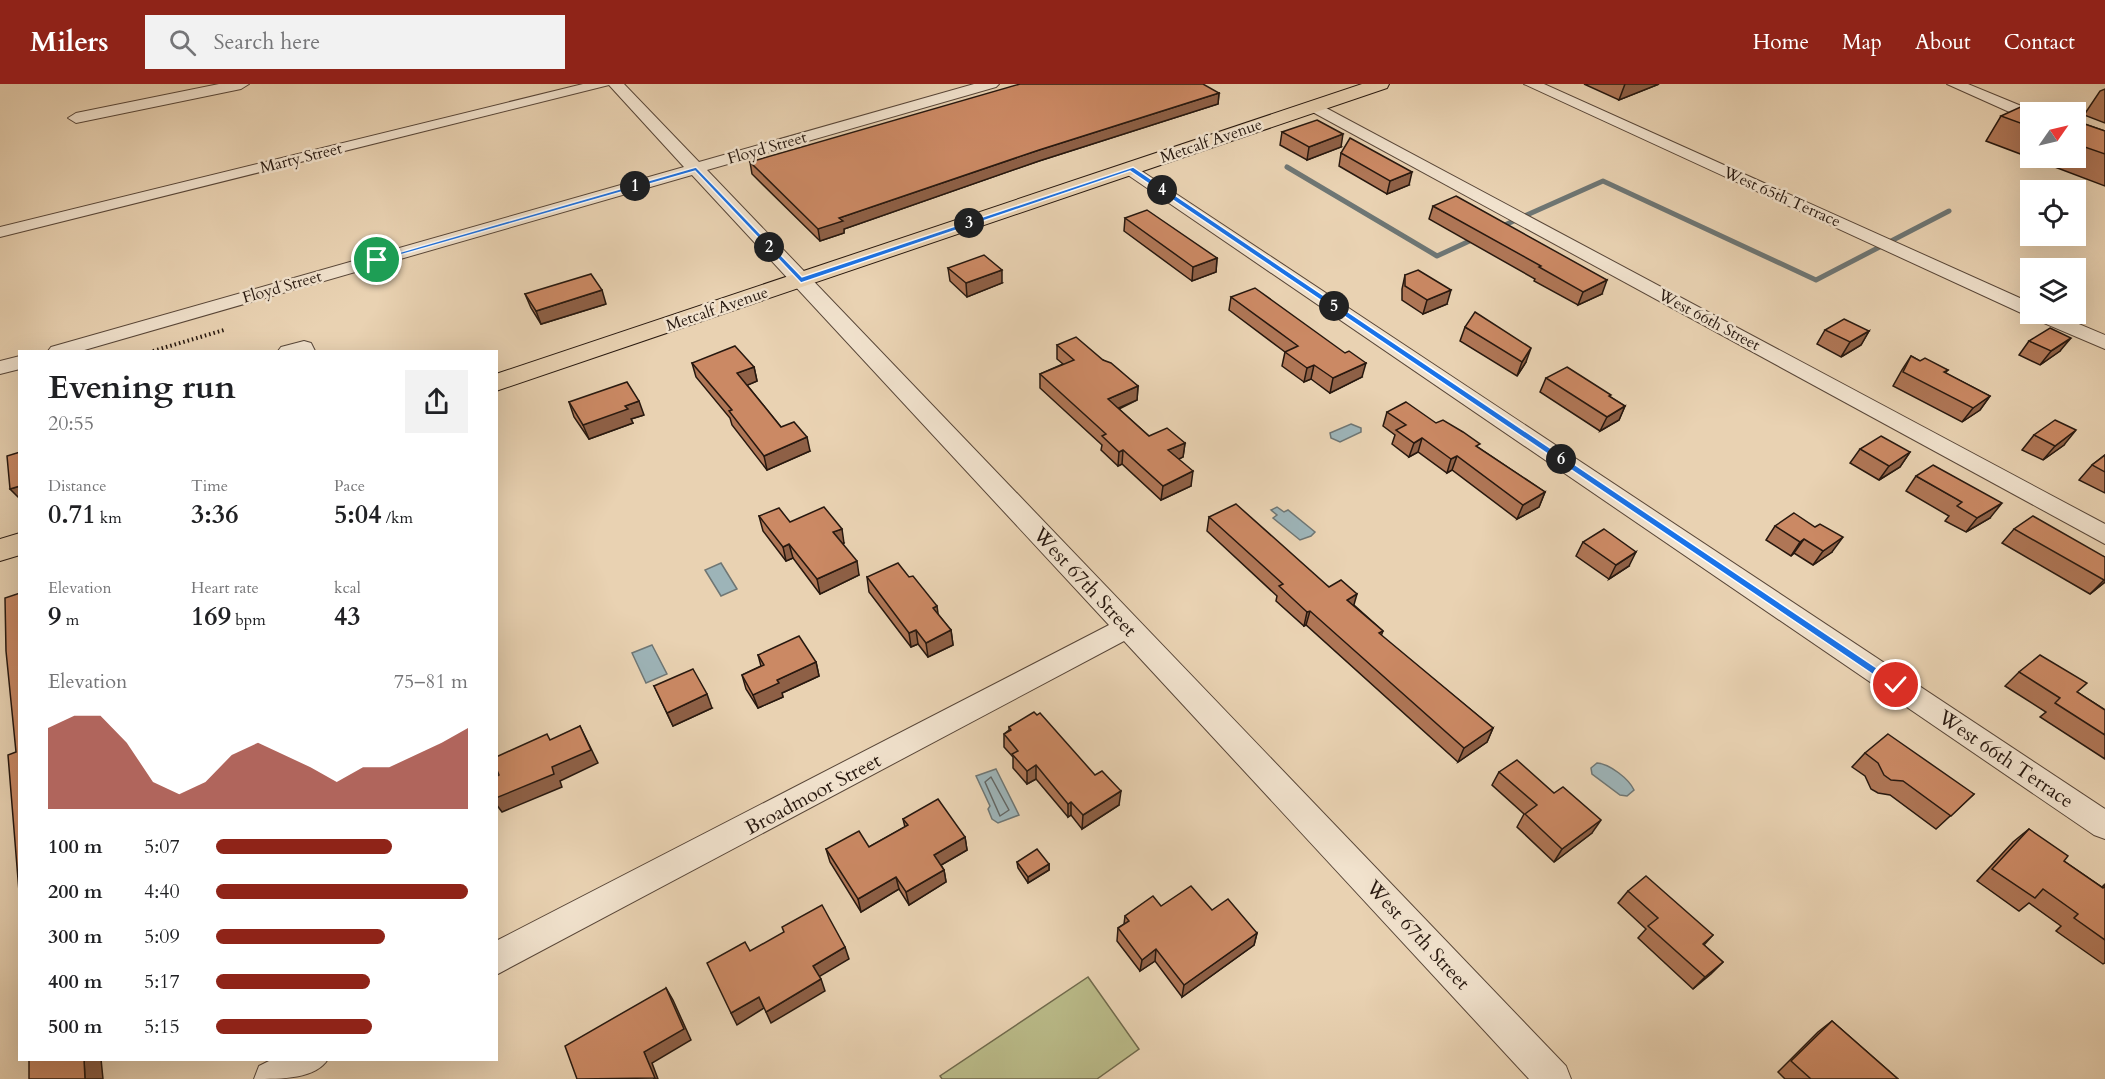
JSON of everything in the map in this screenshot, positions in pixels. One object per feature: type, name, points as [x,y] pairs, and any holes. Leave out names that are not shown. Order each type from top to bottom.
[{"type":"main road","name":"Metcalf Avenue","points":[[498,382],[1380,84]]},
{"type":"main road","points":[[0,550],[18,545]]},
{"type":"street","points":[[76,118],[241,84]]},
{"type":"street","name":"Marty Street","points":[[0,232],[602,84]]},
{"type":"street","name":"West 67th Street","points":[[616,84],[1553,1079]]},
{"type":"street","name":"Floyd Street","points":[[61,350],[991,84]]},
{"type":"street","name":"West 65th Terrace","points":[[1532,84],[2020,305]]},
{"type":"street","points":[[1955,84],[2020,111]]},
{"type":"street","name":"West 66th Street","points":[[1313,106],[2105,535]]},
{"type":"street","name":"West 66th Terrace","points":[[1131,169],[2105,826]]},
{"type":"street","points":[[2062,324],[2105,343]]},
{"type":"street","points":[[137,328],[142,350]]},
{"type":"street","points":[[291,350],[304,346],[305,350]]},
{"type":"street","points":[[0,368],[18,363]]},
{"type":"street","name":"Broadmoor Street","points":[[498,958],[1128,627]]},
{"type":"street","points":[[272,1079],[306,1061]]},
{"type":"path","points":[[156,350],[224,330]]},
{"type":"green space","points":[[1088,977],[1139,1049],[1097,1079],[942,1079],[940,1076]]},
{"type":"water","points":[[1351,424],[1361,428],[1361,432],[1340,442],[1331,438],[1330,433]]},
{"type":"water","points":[[1277,507],[1284,512],[1288,510],[1315,532],[1300,540],[1273,518],[1277,515],[1271,510]]},
{"type":"water","points":[[721,563],[737,589],[721,596],[705,570]]},
{"type":"water","points":[[652,645],[667,674],[646,683],[632,653]]},
{"type":"water","points":[[1597,763],[1608,766],[1618,773],[1634,790],[1627,796],[1620,795],[1592,774],[1591,768]]},
{"type":"water","points":[[996,769],[1019,815],[998,823],[992,819],[988,809],[990,806],[976,776]]},
{"type":"building","points":[[1020,84],[1203,84],[1219,93],[1039,150],[839,218],[843,221],[818,229],[750,162]]},
{"type":"building","points":[[2020,107],[2020,123],[2001,116]]},
{"type":"building","points":[[1317,120],[1343,134],[1309,147],[1282,132]]},
{"type":"building","points":[[2086,124],[2105,131],[2105,154],[2086,147]]},
{"type":"building","points":[[1350,138],[1412,172],[1390,181],[1341,153]]},
{"type":"building","points":[[1456,196],[1607,280],[1583,292],[1433,206]]},
{"type":"building","points":[[1147,210],[1217,258],[1193,267],[1125,218]]},
{"type":"building","points":[[984,255],[1002,270],[966,283],[948,268]]},
{"type":"building","points":[[1418,270],[1451,290],[1427,300],[1405,286],[1405,275]]},
{"type":"building","points":[[591,274],[602,290],[536,311],[525,294]]},
{"type":"building","points":[[1255,288],[1345,353],[1349,351],[1366,363],[1333,378],[1314,365],[1307,368],[1285,352],[1298,346],[1231,297]]},
{"type":"building","points":[[1475,312],[1531,348],[1522,362],[1465,327]]},
{"type":"building","points":[[1844,319],[1869,331],[1850,342],[1825,330]]},
{"type":"building","points":[[2050,328],[2071,338],[2051,351],[2029,341]]},
{"type":"building","points":[[1076,337],[1138,386],[1108,399],[1149,436],[1167,428],[1185,443],[1168,450],[1193,471],[1163,486],[1123,450],[1119,452],[1102,436],[1106,434],[1040,374],[1074,360],[1057,345]]},
{"type":"building","points":[[735,346],[754,367],[737,373],[781,427],[794,422],[807,437],[764,456],[729,411],[732,410],[692,363]]},
{"type":"building","points":[[1911,356],[1920,361],[1925,358],[1948,370],[1944,372],[1990,396],[1973,408],[1903,372]]},
{"type":"building","points":[[1567,367],[1625,406],[1607,417],[1546,378]]},
{"type":"building","points":[[627,382],[639,401],[625,406],[628,409],[583,425],[569,402]]},
{"type":"building","points":[[1406,402],[1436,423],[1443,420],[1463,432],[1480,444],[1476,446],[1545,492],[1523,505],[1457,456],[1451,459],[1422,438],[1414,443],[1396,430],[1406,425],[1387,412]]},
{"type":"building","points":[[2055,420],[2076,430],[2055,446],[2034,435]]},
{"type":"building","points":[[1881,436],[1910,452],[1889,466],[1860,449]]},
{"type":"building","points":[[18,453],[18,487],[10,489],[7,456]]},
{"type":"building","points":[[2105,455],[2105,472],[2092,465]]},
{"type":"building","points":[[1933,465],[2002,503],[1977,518],[1957,506],[1962,502],[1916,476]]},
{"type":"building","points":[[1236,504],[1329,587],[1341,580],[1357,594],[1347,600],[1383,631],[1379,633],[1493,728],[1464,748],[1310,611],[1307,612],[1279,586],[1283,584],[1209,517]]},
{"type":"building","points":[[824,507],[842,529],[833,532],[857,561],[817,579],[789,544],[783,547],[759,516],[779,508],[790,522]]},
{"type":"building","points":[[1794,513],[1815,527],[1820,524],[1843,537],[1823,551],[1804,539],[1800,542],[1775,526]]},
{"type":"building","points":[[2033,516],[2105,557],[2105,579],[2014,529]]},
{"type":"building","points":[[1604,529],[1636,552],[1616,565],[1583,542]]},
{"type":"building","points":[[898,563],[909,577],[913,576],[937,606],[933,608],[951,630],[926,643],[916,630],[909,633],[867,577]]},
{"type":"building","points":[[18,594],[18,879],[8,755],[16,752],[6,651],[5,598]]},
{"type":"building","points":[[799,636],[816,662],[777,680],[779,683],[753,695],[742,675],[764,665],[758,655]]},
{"type":"building","points":[[2040,655],[2087,683],[2077,692],[2105,710],[2105,735],[2055,703],[2060,698],[2019,672]]},
{"type":"building","points":[[693,669],[707,694],[667,713],[654,686]]},
{"type":"building","points":[[1034,712],[1037,715],[1040,713],[1095,775],[1102,771],[1121,791],[1083,815],[1071,802],[1068,804],[1036,765],[1027,771],[1012,754],[1018,751],[1004,734],[1011,730],[1009,727]]},
{"type":"building","points":[[580,726],[591,750],[552,767],[554,774],[498,797],[498,756],[547,734],[550,740]]},
{"type":"building","points":[[1888,734],[1974,794],[1951,816],[1903,781],[1891,780],[1884,775],[1878,763],[1865,753]]},
{"type":"building","points":[[1517,760],[1554,793],[1563,787],[1601,820],[1562,849],[1525,814],[1537,805],[1499,772]]},
{"type":"building","points":[[938,799],[965,837],[934,855],[944,870],[906,892],[896,877],[858,899],[826,849],[859,831],[869,847],[908,825],[903,819]]},
{"type":"building","points":[[2029,829],[2068,856],[2064,861],[2103,888],[2105,886],[2105,940],[2074,918],[2078,914],[2043,889],[2035,898],[1992,869]]},
{"type":"building","points":[[1037,849],[1049,864],[1028,877],[1017,862]]},
{"type":"building","points":[[1646,876],[1713,935],[1703,944],[1723,962],[1705,977],[1648,926],[1658,918],[1628,891]]},
{"type":"building","points":[[1191,886],[1212,910],[1228,899],[1257,933],[1184,985],[1156,949],[1142,960],[1118,928],[1129,921],[1125,916],[1153,896],[1161,906]]},
{"type":"building","points":[[822,905],[845,947],[813,966],[821,979],[766,1012],[759,997],[731,1013],[707,963],[745,942],[750,951],[784,932],[782,927]]},
{"type":"building","points":[[666,988],[684,1029],[644,1052],[655,1078],[577,1079],[565,1046]]},
{"type":"building","points":[[1832,1021],[1898,1079],[1811,1079],[1791,1061]]},
{"type":"building","points":[[29,1061],[84,1061],[85,1079],[29,1079]]},
{"type":"waterway","points":[[1287,167],[1437,256],[1476,238]]},
{"type":"waterway","points":[[1498,228],[1603,181],[1816,280],[1949,211]]},
{"type":"route","points":[[377,260],[696,169],[801,280],[1131,169],[1896,685]]}]
